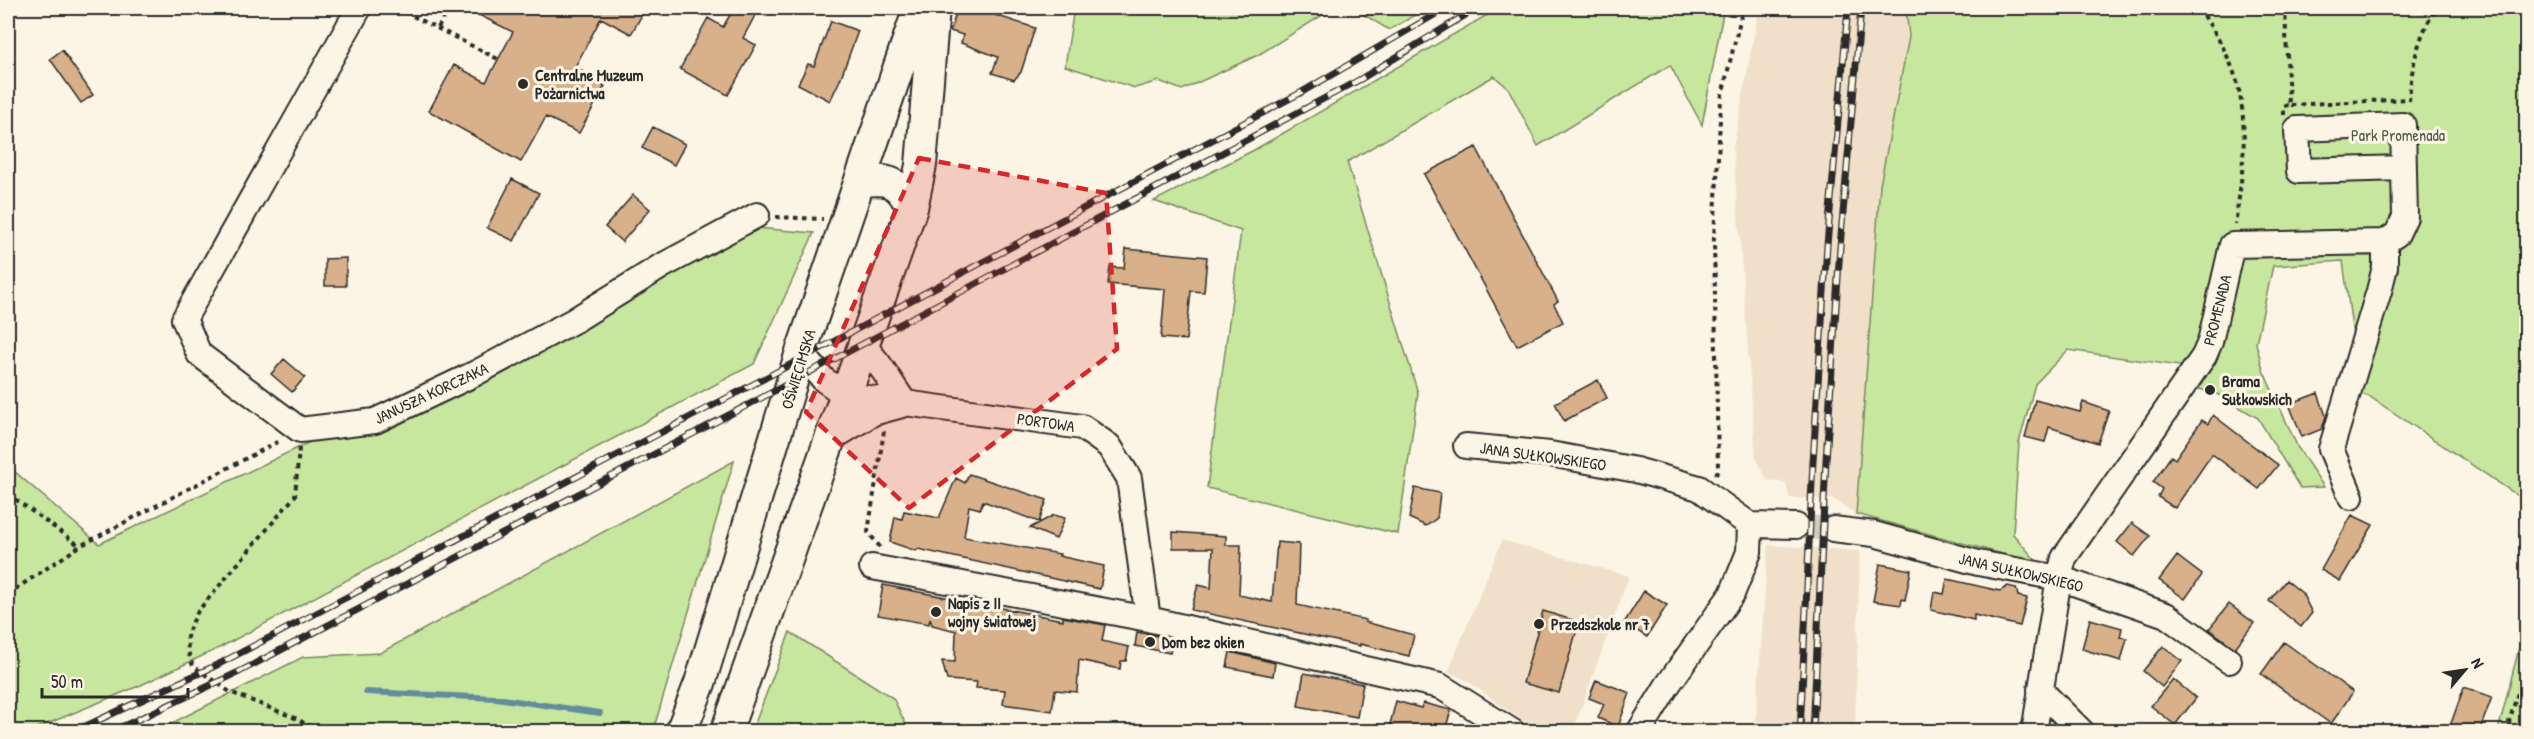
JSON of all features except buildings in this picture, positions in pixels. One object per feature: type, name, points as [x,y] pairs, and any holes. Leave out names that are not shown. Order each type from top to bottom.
[{"type":"main road","name":"OŚWIĘCIMSKA","points":[[681,732],[703,672],[801,352],[919,8]]},
{"type":"main road","points":[[726,732],[912,208],[921,165],[934,8]]},
{"type":"main road","points":[[860,182],[874,180],[892,182],[905,194],[912,208]]},
{"type":"street","points":[[300,430],[199,354],[184,319],[359,8]]},
{"type":"street","points":[[2232,245],[2385,242],[2397,234],[2405,217],[2403,125],[2297,129],[2299,171],[2403,168]]},
{"type":"street","name":"JANUSZA KORCZAKA","points":[[300,430],[375,421],[435,393],[575,320],[660,267],[767,216]]},
{"type":"street","points":[[2351,497],[2331,449],[2379,291],[2385,267],[2385,242]]},
{"type":"street","name":"PROMENADA","points":[[2034,732],[2064,558],[2204,356],[2210,342],[2232,245]]},
{"type":"street","points":[[863,346],[872,354],[906,404]]},
{"type":"street","points":[[801,352],[824,380],[846,395]]},
{"type":"street","name":"PORTOWA","points":[[846,395],[1082,427],[1110,446],[1129,478],[1148,619]]},
{"type":"street","name":"PORTOWA","points":[[829,440],[873,413],[906,404]]},
{"type":"street","name":"JANA SUŁKOWSKIEGO","points":[[1466,446],[1550,454],[1635,470],[1699,488],[1750,525]]},
{"type":"street","points":[[1639,732],[1667,686],[1732,594],[1749,552],[1750,525],[1796,526]]},
{"type":"street","name":"JANA SUŁKOWSKIEGO","points":[[1833,529],[1874,534],[1978,563],[2059,578],[2166,615],[2229,661]]},
{"type":"street","points":[[879,561],[1148,619],[1440,686],[1514,732]]},
{"type":"street","points":[[2040,690],[2082,732]]},
{"type":"path","points":[[397,8],[498,59]]},
{"type":"path","points":[[438,28],[449,8]]},
{"type":"path","points":[[1710,496],[1718,469],[1714,238],[1721,99],[1743,8]]},
{"type":"path","points":[[2199,8],[2228,60],[2238,86],[2242,112],[2242,179],[2232,245]]},
{"type":"path","points":[[2285,8],[2289,105],[2409,99]]},
{"type":"path","points":[[2403,125],[2408,117],[2419,44],[2437,8]]},
{"type":"path","points":[[767,216],[817,217],[829,221]]},
{"type":"path","points":[[879,561],[868,532],[884,428]]},
{"type":"path","points":[[8,594],[80,546],[300,430]]},
{"type":"path","points":[[300,430],[296,496],[198,611],[187,634],[188,651],[193,666],[230,692],[295,718],[321,732]]},
{"type":"path","points":[[8,494],[80,546]]},
{"type":"path","points":[[2506,732],[2526,666]]},
{"type":"highlighted area","points":[[919,158],[1106,193],[1117,349],[909,508],[806,412]]},
{"type":"shaded area","points":[[1759,8],[1906,8],[1908,41],[1880,185],[1856,514],[1833,499],[1789,498],[1786,483],[1767,480],[1756,459],[1733,148]]},
{"type":"shaded area","name":"Przedszkole nr 7","points":[[1502,540],[1629,576],[1573,731],[1537,731],[1466,680],[1448,672]]},
{"type":"shaded area","points":[[1768,545],[1860,551],[1855,731],[1755,731]]},
{"type":"green space","points":[[1074,8],[1334,8],[1258,55],[1182,90],[1159,81],[1135,88],[1065,66]]},
{"type":"green space","points":[[1353,8],[1428,8],[1389,30]]},
{"type":"green space","points":[[1499,8],[1724,8],[1702,125],[1670,65],[1538,146],[1508,88],[1494,76],[1347,162],[1418,393],[1398,534],[1207,488],[1241,231],[1154,201],[1254,150]]},
{"type":"green space","name":"Park Promenada","points":[[1906,8],[2526,8],[2526,501],[2370,397],[2344,388],[2355,351],[2343,261],[2273,266],[2256,343],[2263,370],[2298,448],[2324,487],[2300,488],[2258,418],[2217,394],[2199,389],[2216,358],[2235,269],[2186,367],[2068,350],[2035,384],[2019,443],[2013,534],[2039,564],[1856,514],[1880,185],[1909,37]]},
{"type":"green space","points":[[757,228],[814,233],[754,364],[219,648],[141,685],[30,731],[8,731],[8,466],[99,544],[314,440],[387,428]]},
{"type":"green space","points":[[734,461],[653,731],[156,731],[303,657],[380,653]]},
{"type":"green space","points":[[2526,620],[2526,731],[2498,731]]},
{"type":"green space","points":[[790,632],[893,698],[909,731],[752,731]]},
{"type":"waterway","points":[[366,692],[496,698],[600,713]]},
{"type":"tunnel","points":[[1796,526],[1833,529]]},
{"type":"railway","points":[[73,732],[219,664],[767,377],[1302,92],[1446,8]]},
{"type":"railway","points":[[111,732],[239,672],[763,397],[1359,80],[1477,8]]},
{"type":"railway","points":[[1800,732],[1813,461],[1827,245],[1848,8]]},
{"type":"railway","points":[[1813,732],[1826,460],[1840,247],[1861,8]]},
{"type":"place","name":"Centralne Muzeum Pożarnictwa","points":[[523,84]]},
{"type":"place","name":"Brama Sułkowskich","points":[[2210,390]]},
{"type":"place","name":"Napis z II wojny światowej","points":[[936,612]]},
{"type":"place","name":"Przedszkole nr 7","points":[[1539,624]]},
{"type":"place","name":"Dom bez okien","points":[[1150,642]]}]
